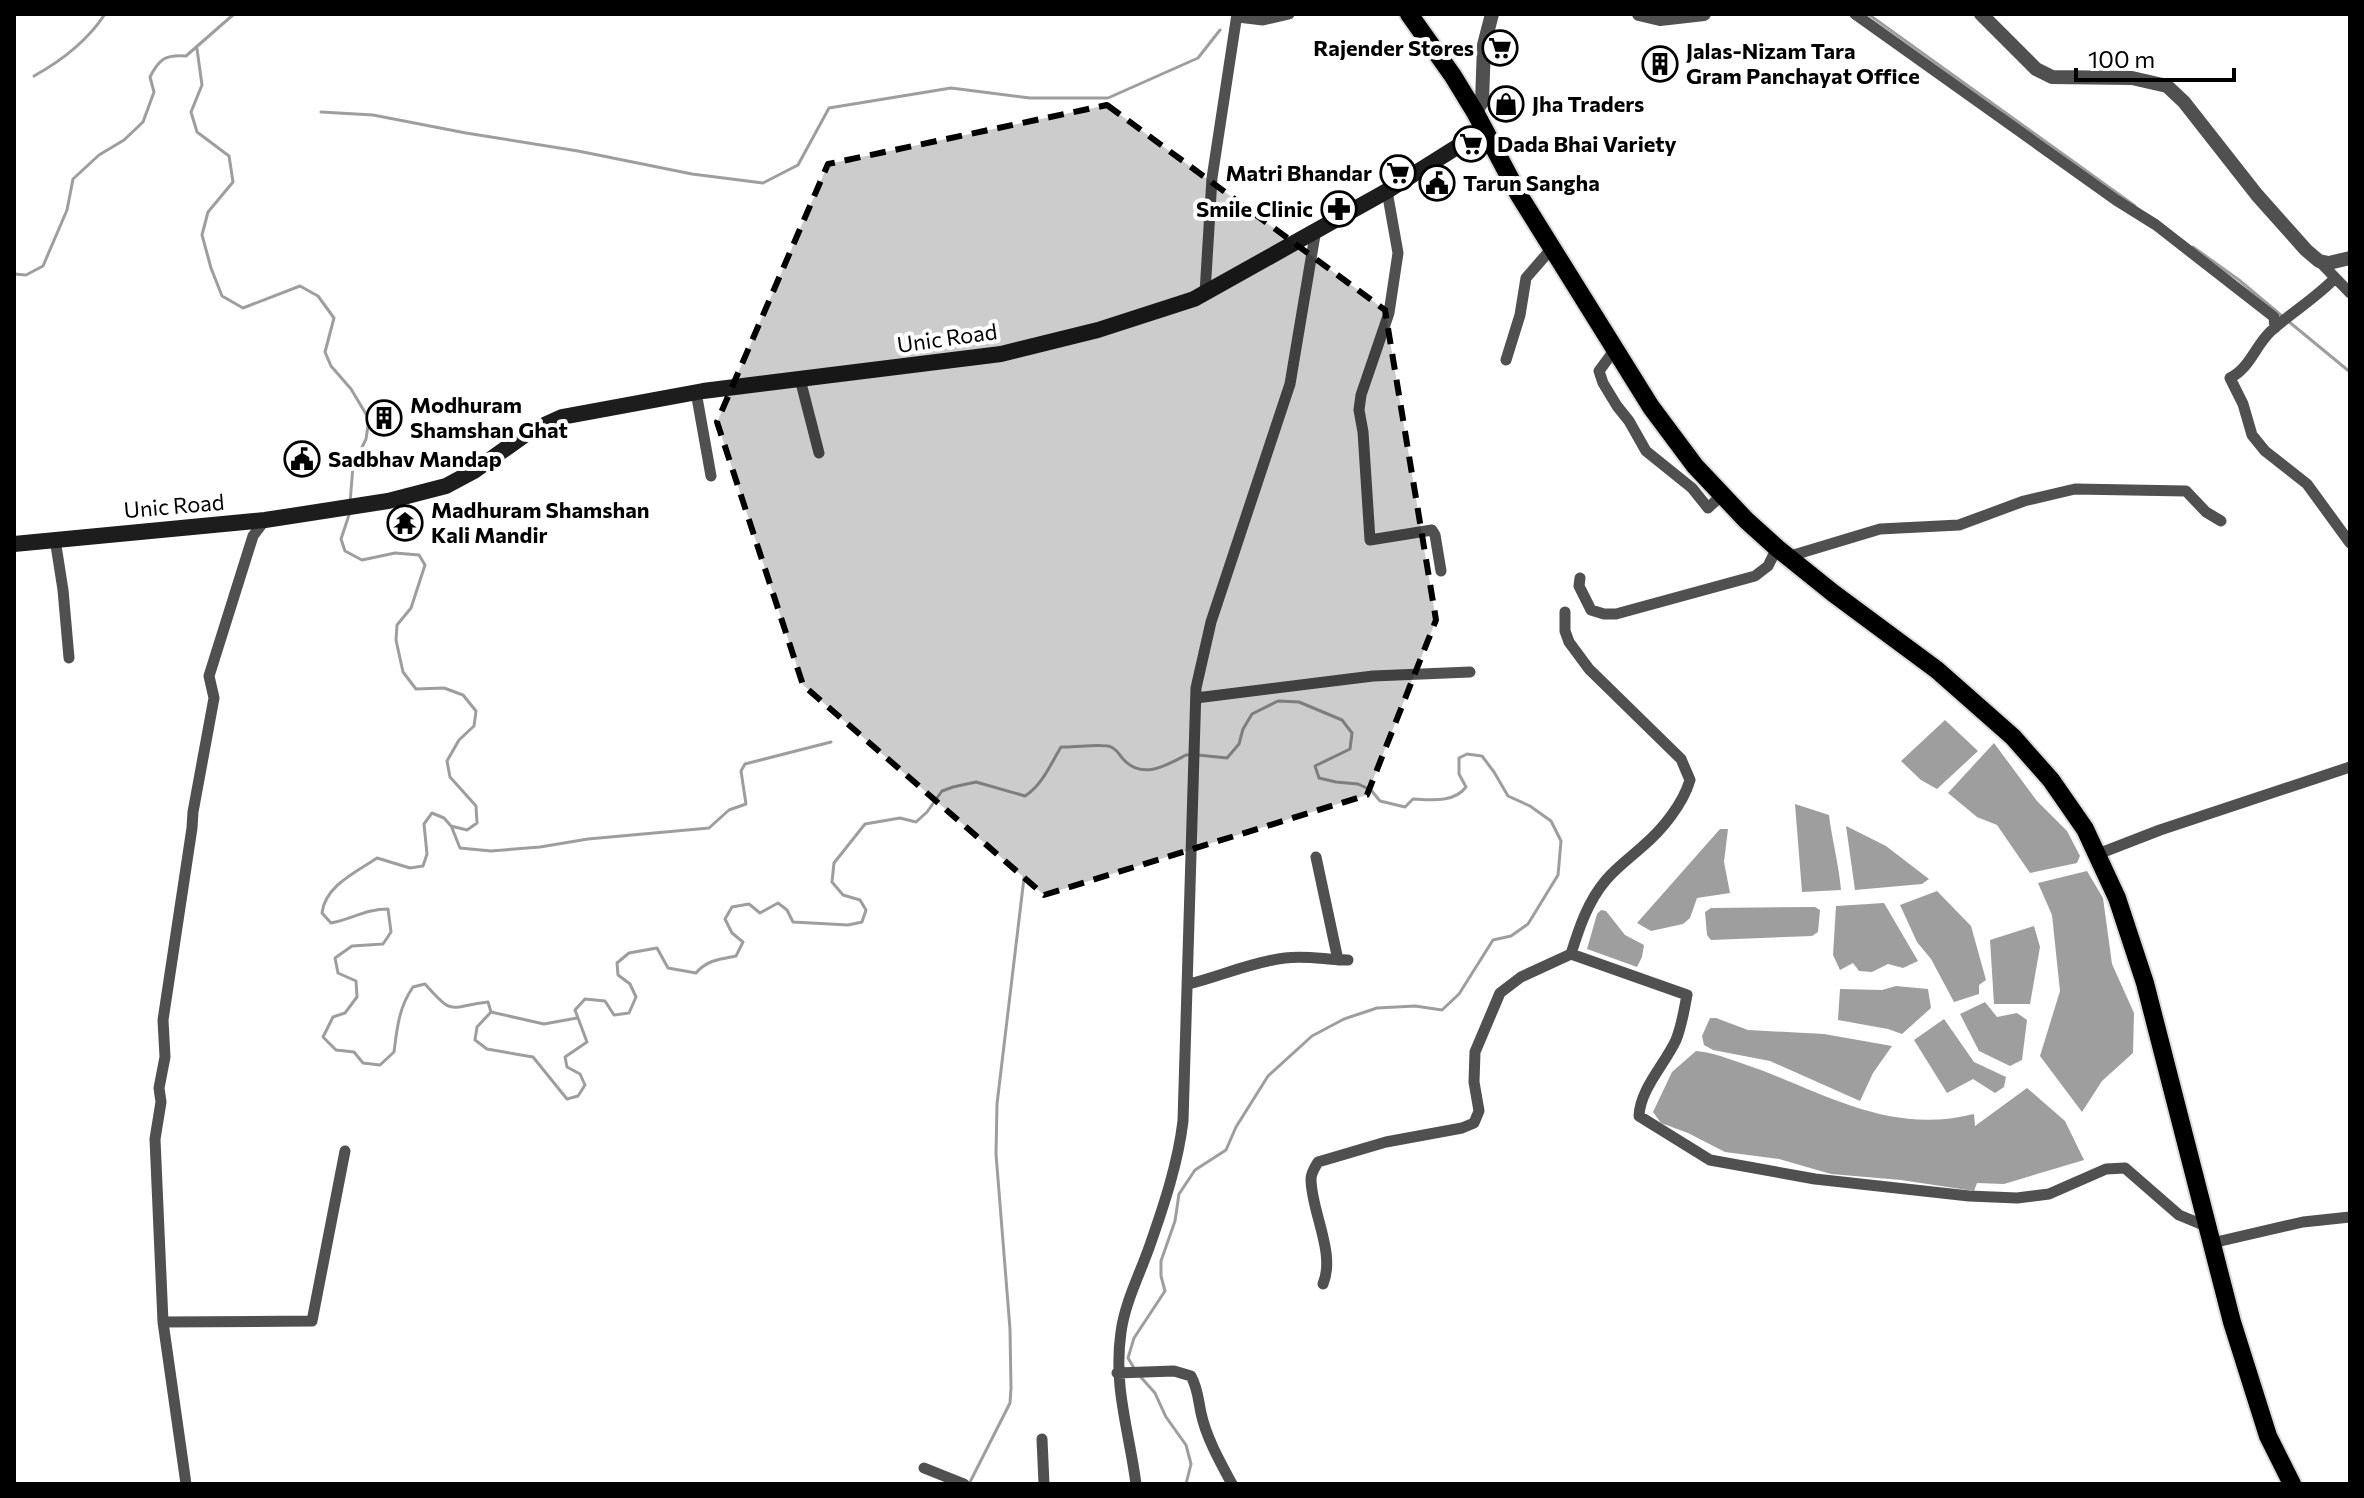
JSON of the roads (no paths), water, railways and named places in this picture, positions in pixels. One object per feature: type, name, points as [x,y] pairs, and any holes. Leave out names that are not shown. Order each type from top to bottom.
[{"type":"main road","points":[[1409,14],[1453,76],[1519,195],[1651,407],[1695,466],[1782,552],[1937,670],[2013,737],[2051,780],[2085,829],[2117,898],[2145,983],[2232,1322],[2268,1436],[2292,1484]]},
{"type":"main road","name":"Unic Road","points":[[14,544],[265,520],[388,501],[446,486],[474,471],[529,432],[562,417],[696,392],[1001,354],[1098,330],[1194,299],[1387,191],[1484,130]]},
{"type":"street","points":[[1205,293],[1212,178],[1238,16],[1263,20],[1289,14]]},
{"type":"street","points":[[1475,112],[1482,102],[1484,45],[1492,14]]},
{"type":"street","points":[[1639,14],[1660,19],[1704,14]]},
{"type":"street","points":[[1855,14],[2205,262],[2274,317],[2278,326]]},
{"type":"street","points":[[1981,14],[2036,69],[2046,75],[2066,79],[2132,78],[2167,86],[2184,102],[2257,195],[2350,293]]},
{"type":"street","points":[[1387,191],[1398,253],[1389,313],[1361,395],[1359,410],[1370,540],[1432,530],[1441,571]]},
{"type":"street","points":[[1136,1484],[1122,1373],[1121,1330],[1180,1147],[1189,984],[1196,688],[1211,622],[1290,384],[1316,229]]},
{"type":"street","points":[[1506,360],[1520,315],[1526,278],[1552,248]]},
{"type":"street","points":[[2319,261],[2329,263],[2350,258]]},
{"type":"street","points":[[2335,278],[2278,326],[2256,349],[2247,366],[2230,378],[2243,404],[2252,435],[2265,451],[2307,484],[2350,543]]},
{"type":"street","points":[[1616,348],[1599,371],[1603,383],[1646,451],[1692,488],[1708,508],[1722,495]]},
{"type":"street","points":[[800,379],[819,453]]},
{"type":"street","points":[[696,392],[711,476]]},
{"type":"street","points":[[1580,578],[1579,586],[1591,610],[1616,614],[1755,576],[1782,552],[1880,529],[1959,525],[2024,501],[2075,489],[2186,491],[2206,512],[2221,521]]},
{"type":"street","points":[[186,1484],[163,1322],[155,1139],[165,1057],[163,1020],[193,812],[214,698],[209,676],[253,536],[265,520]]},
{"type":"street","points":[[55,539],[69,658]]},
{"type":"street","points":[[1565,612],[1565,631],[1576,652],[1589,669],[1681,759],[1690,780],[1687,791],[1666,821],[1646,845],[1607,878],[1595,895],[1571,954]]},
{"type":"street","points":[[1196,698],[1373,676],[1470,672]]},
{"type":"street","points":[[2098,854],[2160,830],[2350,767]]},
{"type":"street","points":[[1189,984],[1243,966],[1287,957],[1343,960],[1316,857]]},
{"type":"street","points":[[1323,1284],[1327,1274],[1326,1258],[1310,1176],[1318,1162],[1386,1142],[1474,1123],[1479,1111],[1474,1082],[1475,1052],[1500,993],[1521,977],[1571,954],[1687,995],[1676,1039],[1648,1088],[1639,1116],[1710,1160],[1815,1179],[1969,1196],[2017,1198],[2049,1194],[2106,1169],[2125,1168],[2179,1215],[2210,1235],[2350,1217]]},
{"type":"street","points":[[163,1322],[312,1321],[345,1151]]},
{"type":"street","points":[[1122,1373],[1174,1371],[1191,1376],[1198,1389],[1201,1414],[1209,1437],[1232,1484]]},
{"type":"street","points":[[1042,1439],[1044,1484]]},
{"type":"street","points":[[924,1468],[964,1483]]},
{"type":"waterway","points":[[34,76],[73,49],[91,33],[105,14]]},
{"type":"waterway","points":[[14,274],[26,275],[43,266],[67,210],[73,179],[143,122],[154,92],[150,77],[157,66],[168,57],[186,56],[234,14]]},
{"type":"waterway","points":[[1868,14],[2135,206]]},
{"type":"waterway","points":[[321,112],[373,115],[692,174],[763,183],[798,165],[829,108],[951,88],[1030,98],[1108,98],[1198,58],[1220,30]]},
{"type":"waterway","points":[[197,49],[202,85],[191,112],[197,132],[229,156],[233,182],[208,212],[202,235],[211,268],[222,296],[243,308],[300,286],[318,296],[334,318],[325,352],[331,366],[351,389],[369,419],[366,439],[353,466],[350,503]]},
{"type":"waterway","points":[[2193,247],[2282,316]]},
{"type":"waterway","points":[[2288,321],[2350,372]]},
{"type":"waterway","points":[[349,515],[341,539],[345,551],[362,560],[395,553],[419,555],[425,565],[411,608],[397,625],[396,640],[403,672],[416,689],[444,688],[463,695],[476,711],[474,726],[459,740],[447,761],[450,777],[476,806],[477,823],[467,830],[451,826],[444,818],[432,813],[424,824],[427,854],[423,866],[410,868],[377,858],[335,887],[324,903],[322,913],[331,923],[388,909],[391,932],[383,944],[352,946],[335,958],[338,973],[356,981],[357,997],[345,1013],[333,1017],[323,1037],[336,1050],[354,1052],[363,1063],[380,1065],[394,1052],[405,1002],[413,987],[425,984],[448,1006],[488,1002],[491,1012],[477,1027],[475,1040],[487,1049],[533,1057],[567,1099],[578,1096],[585,1085],[580,1074],[567,1067],[565,1057],[587,1042],[575,1010],[585,999],[605,1001],[614,1015],[629,1013],[636,997],[630,984],[618,975],[617,963],[629,953],[657,948],[668,968],[696,973],[709,963],[736,956],[743,942],[732,933],[725,919],[732,907],[749,904],[760,913],[778,903],[787,910],[793,922],[848,925],[862,922],[866,910],[860,900],[843,895],[832,882],[834,863],[865,824],[900,818],[916,822],[942,791],[976,782],[1025,796],[1041,780],[1061,747],[1111,747],[1131,766],[1147,770],[1191,755]]},
{"type":"waterway","points":[[1134,1368],[1128,1358],[1134,1338],[1165,1291],[1161,1261],[1175,1221],[1179,1194],[1195,1170],[1226,1150],[1236,1127],[1268,1076],[1312,1036],[1344,1019],[1377,1008],[1415,1006],[1442,1010],[1459,994],[1493,940],[1511,936],[1528,924],[1558,875],[1561,841],[1551,821],[1530,806],[1508,796],[1482,756],[1467,754],[1459,758],[1459,774],[1466,787],[1455,796],[1413,799],[1405,807],[1380,801],[1371,790],[1358,784],[1319,778],[1315,766],[1350,749],[1352,733],[1342,720],[1299,702],[1278,701],[1252,714],[1239,744],[1227,758],[1198,755]]},
{"type":"waterway","points":[[452,828],[460,848],[491,851],[709,828],[729,810],[746,804],[741,771],[745,764],[831,742]]},
{"type":"waterway","points":[[969,1484],[1010,1403],[1010,1329],[996,1154],[997,1104],[1024,878]]},
{"type":"waterway","points":[[491,1012],[544,1024],[577,1018]]},
{"type":"waterway","points":[[1138,1374],[1155,1393],[1166,1417],[1186,1445],[1191,1464],[1186,1484]]},
{"type":"place","name":"Rajender Stores","points":[[1500,48]]},
{"type":"place","name":"Jalas-Nizam Tara Gram Panchayat Office","points":[[1660,64]]},
{"type":"place","name":"Jha Traders","points":[[1506,104]]},
{"type":"place","name":"Dada Bhai Variety","points":[[1471,144]]},
{"type":"place","name":"Matri Bhandar","points":[[1398,173]]},
{"type":"place","name":"Tarun Sangha","points":[[1437,183]]},
{"type":"place","name":"Smile Clinic","points":[[1339,209]]},
{"type":"place","name":"Modhuram Shamshan Ghat","points":[[384,418]]},
{"type":"place","name":"Sadbhav Mandap","points":[[302,459]]},
{"type":"place","name":"Madhuram Shamshan Kali Mandir","points":[[405,523]]}]
